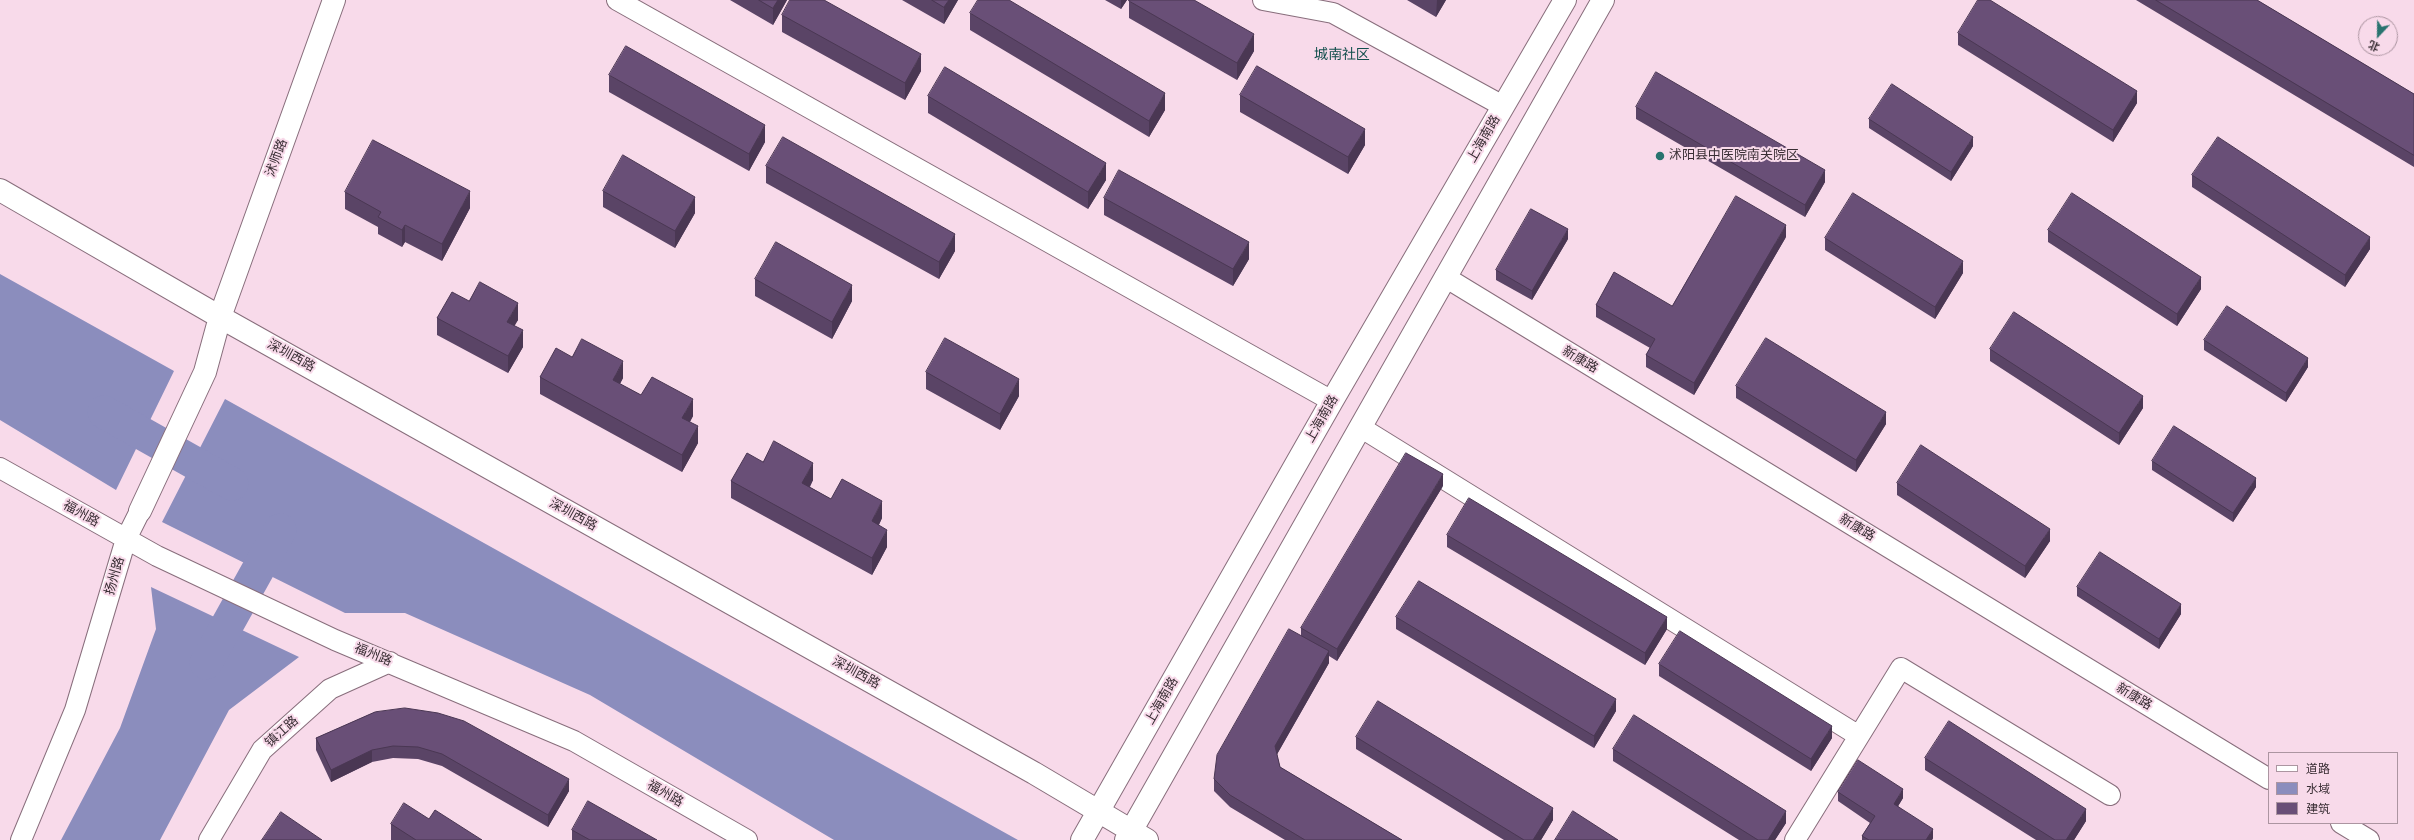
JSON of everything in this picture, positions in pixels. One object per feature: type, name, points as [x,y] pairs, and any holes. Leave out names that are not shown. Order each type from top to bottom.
[{"type":"main road","name":"沭师路","points":[[220,317],[334,0]]},
{"type":"main road","name":"上海南路","points":[[1082,840],[1332,401],[1565,0]]},
{"type":"main road","points":[[1134,837],[1360,427],[1603,0]]},
{"type":"main road","name":"深圳西路","points":[[0,190],[220,317],[1099,811],[1134,837]]},
{"type":"main road","name":"扬州路","points":[[140,511],[205,372],[220,317]]},
{"type":"street","points":[[617,0],[1332,401]]},
{"type":"street","points":[[1264,0],[1290,2],[1333,13],[1503,106]]},
{"type":"street","name":"新康路","points":[[1445,277],[2268,778]]},
{"type":"street","points":[[1360,427],[1859,736]]},
{"type":"street","name":"福州路","points":[[0,468],[157,556],[335,640],[574,741],[747,840]]},
{"type":"street","name":"扬州路","points":[[21,840],[75,710],[126,539],[140,511]]},
{"type":"street","name":"镇江路","points":[[209,840],[262,750],[330,689],[390,662]]},
{"type":"street","points":[[1794,840],[1901,668],[2110,795]]},
{"type":"street","points":[[2343,824],[2368,840]]},
{"type":"water","points":[[0,274],[174,371],[116,490],[0,420]]},
{"type":"water","points":[[225,399],[1018,840],[834,840],[590,695],[405,613],[345,613],[162,522]]},
{"type":"water","points":[[151,587],[299,657],[229,710],[160,840],[61,840],[120,728],[156,629]]},
{"type":"building","points":[[759,0],[778,0],[773,8]]},
{"type":"building","points":[[790,0],[824,0],[921,54],[905,83],[782,15]]},
{"type":"building","points":[[932,0],[949,0],[944,7]]},
{"type":"building","points":[[978,0],[1009,0],[1165,93],[1149,121],[970,13]]},
{"type":"building","points":[[1129,0],[1194,0],[1254,34],[1237,63]]},
{"type":"building","points":[[1978,0],[1990,0],[2137,91],[2113,130],[1958,33]]},
{"type":"building","points":[[2156,0],[2257,0],[2414,94],[2414,155]]},
{"type":"building","points":[[626,46],[765,125],[749,154],[609,75]]},
{"type":"building","points":[[1257,66],[1365,129],[1348,157],[1240,95]]},
{"type":"building","points":[[945,67],[1106,163],[1088,192],[928,96]]},
{"type":"building","points":[[1656,72],[1825,170],[1805,205],[1636,107]]},
{"type":"building","points":[[1892,84],[1973,137],[1951,172],[1869,119]]},
{"type":"building","points":[[783,137],[955,234],[939,262],[766,166]]},
{"type":"building","points":[[2218,137],[2370,237],[2345,275],[2192,175]]},
{"type":"building","points":[[373,140],[470,191],[442,244],[405,225],[402,230],[378,217],[381,212],[345,192]]},
{"type":"building","points":[[623,155],[695,197],[675,231],[603,191]]},
{"type":"building","points":[[1119,170],[1249,242],[1233,269],[1104,198]]},
{"type":"building","points":[[1853,193],[1963,261],[1935,307],[1825,238]]},
{"type":"building","points":[[2072,193],[2201,277],[2177,314],[2048,230]]},
{"type":"building","points":[[1736,196],[1786,225],[1694,383],[1646,355],[1655,339],[1596,305],[1614,272],[1672,306]]},
{"type":"building","points":[[1531,209],[1568,229],[1532,291],[1496,270]]},
{"type":"building","points":[[776,242],[852,285],[832,322],[755,279]]},
{"type":"building","points":[[480,282],[518,303],[507,322],[523,330],[508,356],[437,318],[452,292],[469,301]]},
{"type":"building","points":[[2227,306],[2308,358],[2286,393],[2204,340]]},
{"type":"building","points":[[2014,312],[2143,396],[2119,433],[1990,349]]},
{"type":"building","points":[[945,338],[1019,379],[1000,414],[926,372]]},
{"type":"building","points":[[1766,338],[1886,412],[1856,460],[1736,386]]},
{"type":"building","points":[[582,339],[623,361],[613,380],[641,395],[652,377],[693,399],[682,418],[698,426],[682,455],[540,377],[556,348],[572,357]]},
{"type":"building","points":[[2174,426],[2256,478],[2233,513],[2152,461]]},
{"type":"building","points":[[774,441],[813,463],[802,483],[831,499],[842,479],[882,501],[872,521],[887,530],[872,558],[731,481],[747,453],[763,462]]},
{"type":"building","points":[[1921,445],[2050,529],[2025,566],[1897,483]]},
{"type":"building","points":[[1406,453],[1443,474],[1337,649],[1301,628]]},
{"type":"building","points":[[1469,498],[1667,617],[1645,653],[1447,535]]},
{"type":"building","points":[[2100,552],[2181,604],[2159,639],[2077,587]]},
{"type":"building","points":[[1419,581],[1616,699],[1594,736],[1396,617]]},
{"type":"building","points":[[1289,629],[1329,651],[1275,746],[1280,767],[1402,840],[1305,840],[1230,795],[1214,779],[1217,755]]},
{"type":"building","points":[[1680,631],[1832,726],[1811,759],[1659,664]]},
{"type":"building","points":[[1378,701],[1553,808],[1533,840],[1524,840],[1356,737]]},
{"type":"building","points":[[405,708],[438,713],[464,721],[569,779],[548,815],[442,754],[418,747],[393,746],[372,750],[331,770],[316,738],[375,712]]},
{"type":"building","points":[[1634,715],[1786,811],[1768,840],[1758,840],[1613,749]]},
{"type":"building","points":[[1949,721],[2086,809],[2066,840],[2055,840],[1925,758]]},
{"type":"building","points":[[1858,760],[1903,789],[1894,804],[1933,829],[1926,840],[1869,840],[1862,836],[1875,816],[1838,792]]},
{"type":"building","points":[[588,801],[657,840],[590,840],[572,830]]},
{"type":"building","points":[[404,803],[429,819],[435,810],[482,840],[416,840],[391,824]]},
{"type":"building","points":[[1573,811],[1618,840],[1555,840]]},
{"type":"building","points":[[281,812],[322,840],[262,840]]},
{"type":"waterway","points":[[104,412],[232,484]]},
{"type":"waterway","points":[[206,663],[280,530]]},
{"type":"place","name":"沭阳县中医院南关院区","points":[[1660,156]]},
{"type":"district","name":"城南社区","points":[[1342,55]]}]
